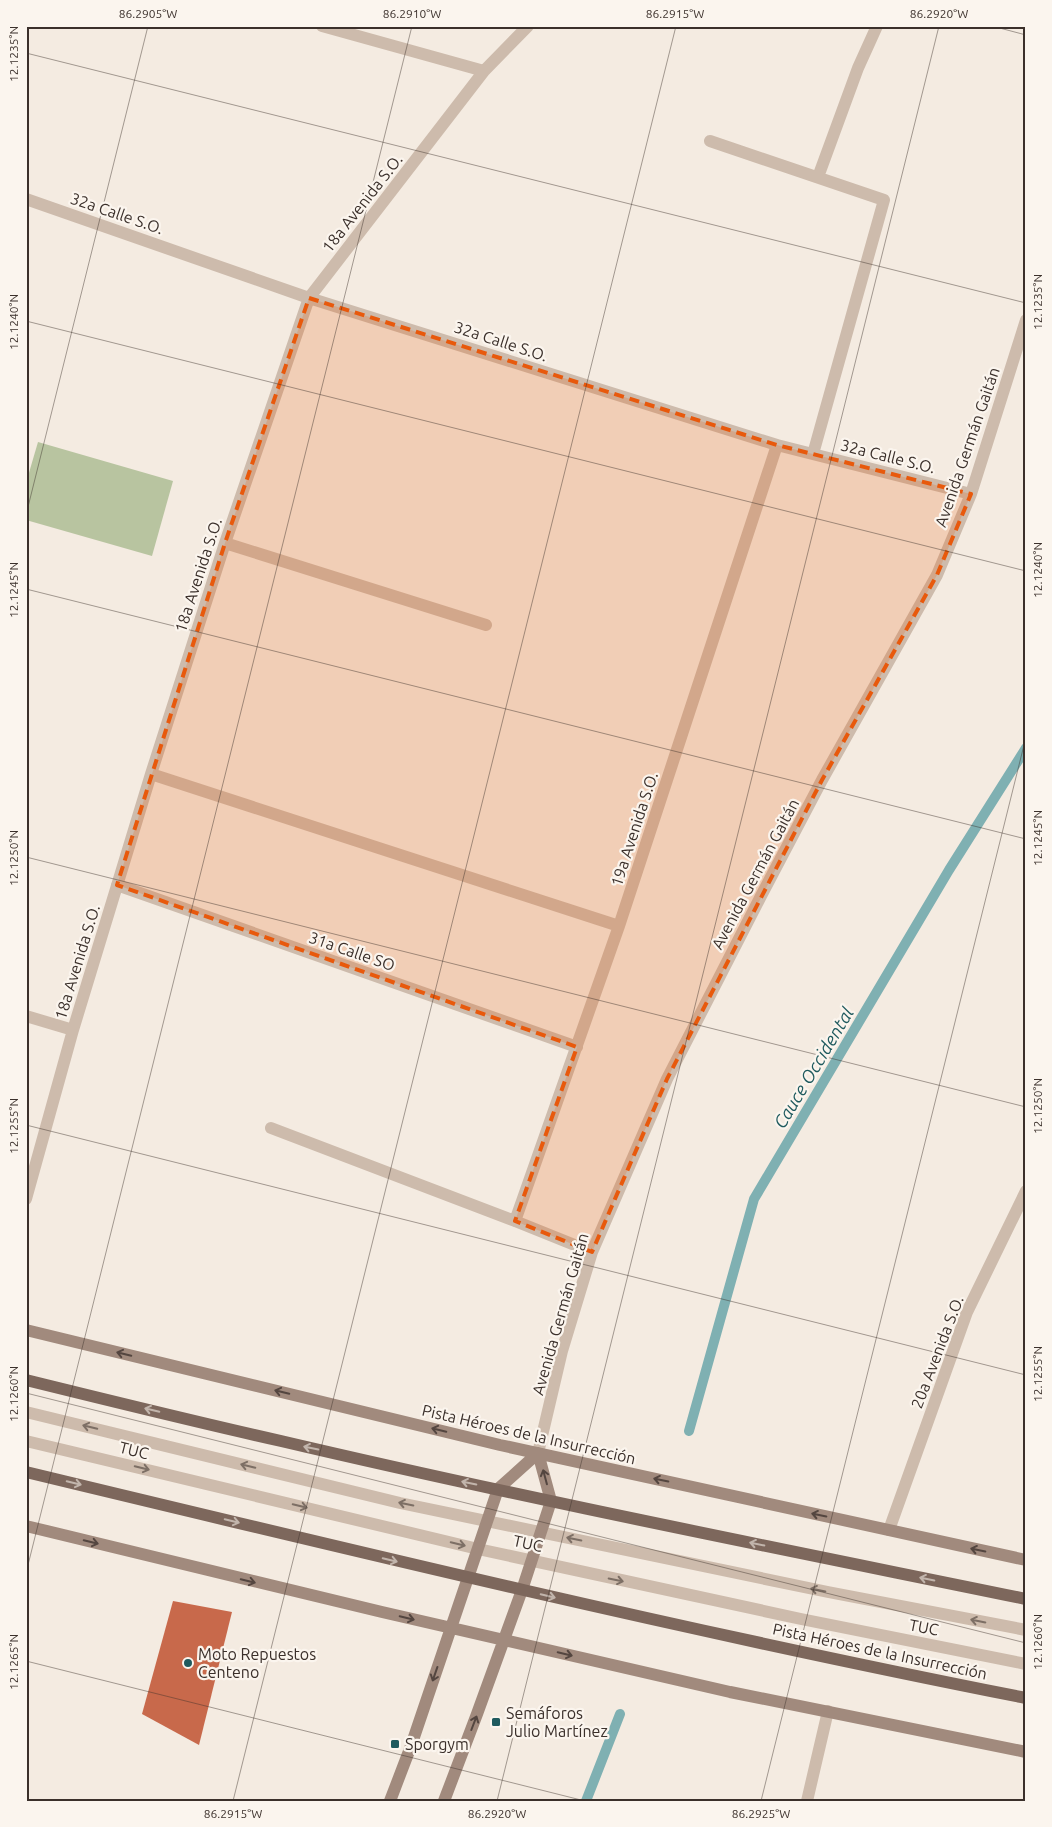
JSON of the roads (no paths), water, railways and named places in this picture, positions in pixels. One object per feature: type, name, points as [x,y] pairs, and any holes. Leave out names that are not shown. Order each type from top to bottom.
[{"type":"main road","points":[[26,1380],[283,1442],[551,1501],[1026,1599]]},
{"type":"main road","name":"Pista Héroes de la Insurrección","points":[[26,1472],[468,1578],[649,1619],[1026,1698]]},
{"type":"street","points":[[322,26],[484,71]]},
{"type":"street","name":"18a Avenida S.O.","points":[[26,1199],[73,1030],[117,885],[225,542],[309,298],[484,71],[528,26]]},
{"type":"street","points":[[818,177],[858,68],[877,26]]},
{"type":"street","points":[[710,141],[884,200],[812,454]]},
{"type":"street","name":"32a Calle S.O.","points":[[26,199],[309,298],[777,446],[971,494]]},
{"type":"street","name":"Avenida Germán Gaitán","points":[[551,1501],[538,1453],[562,1351],[592,1252],[672,1071],[822,780],[937,575],[971,494],[1026,320]]},
{"type":"street","name":"19a Avenida S.O.","points":[[516,1220],[620,926],[777,446]]},
{"type":"street","points":[[225,542],[486,625]]},
{"type":"street","points":[[152,774],[620,926]]},
{"type":"street","name":"31a Calle SO","points":[[117,885],[577,1047]]},
{"type":"street","points":[[26,1016],[73,1030]]},
{"type":"street","points":[[271,1128],[516,1220],[592,1252]]},
{"type":"street","name":"20a Avenida S.O.","points":[[889,1530],[967,1312],[1026,1191]]},
{"type":"street","name":"Pista Héroes de la Insurrección","points":[[26,1330],[538,1453],[1026,1560]]},
{"type":"street","name":"TUC","points":[[26,1412],[487,1522],[828,1592],[1026,1630]]},
{"type":"street","name":"TUC","points":[[26,1440],[531,1561],[800,1619],[1026,1664]]},
{"type":"street","points":[[390,1801],[411,1746],[498,1489],[538,1453]]},
{"type":"street","points":[[444,1801],[522,1590],[551,1501]]},
{"type":"street","points":[[26,1526],[451,1628],[730,1692],[1026,1752]]},
{"type":"street","points":[[807,1801],[828,1711]]},
{"type":"waterway","name":"Cauce Occidental","points":[[689,1431],[754,1199],[949,870],[1026,748]]},
{"type":"waterway","name":"Cauce Occidental","points":[[586,1801],[620,1714]]},
{"type":"place","name":"Moto Repuestos Centeno","points":[[188,1663]]},
{"type":"place","name":"Semáforos Julio Martínez","points":[[496,1722]]},
{"type":"place","name":"Sporgym","points":[[395,1744]]}]
